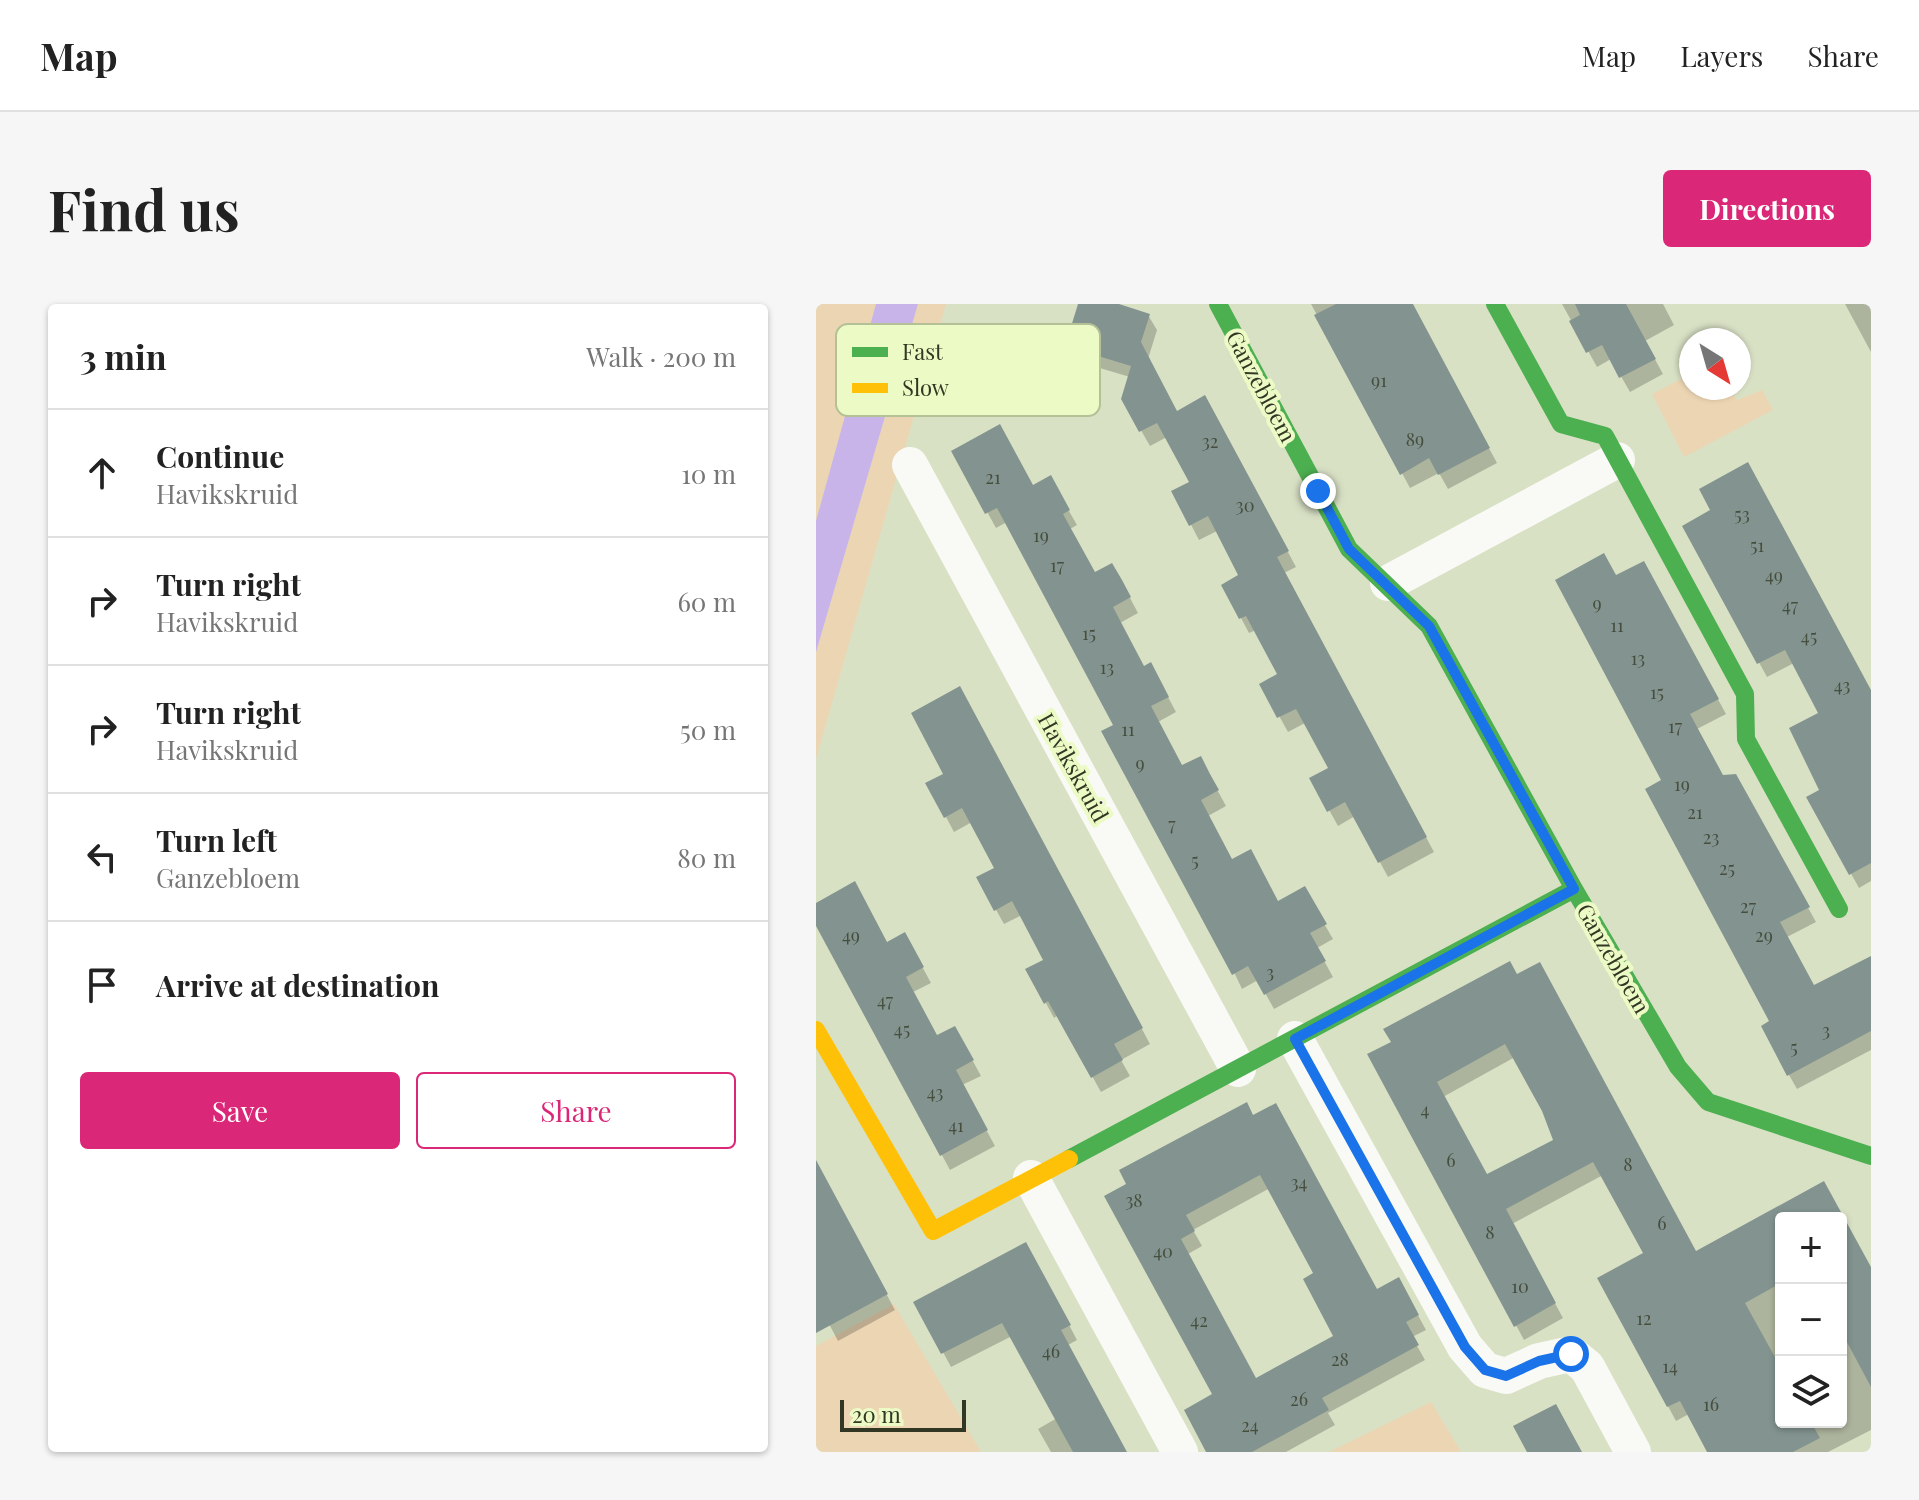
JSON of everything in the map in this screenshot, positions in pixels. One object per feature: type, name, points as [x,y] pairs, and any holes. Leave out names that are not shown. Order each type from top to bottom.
[{"type":"street","name":"Ganzebloem","points":[[1218,304],[1349,549],[1388,583],[1429,626],[1574,889],[1678,1067],[1708,1102],[1871,1156]]},
{"type":"street","points":[[1495,304],[1561,424],[1605,436],[1745,694],[1746,739],[1839,909]]},
{"type":"street","points":[[1388,583],[1617,460]]},
{"type":"street","name":"Havikskruid","points":[[910,465],[1238,1069]]},
{"type":"street","points":[[816,1030],[933,1231],[1574,889]]},
{"type":"street","points":[[1295,1039],[1465,1347],[1485,1370],[1506,1376],[1539,1361],[1571,1354],[1587,1367],[1633,1452]]},
{"type":"street","points":[[1031,1178],[1180,1452]]},
{"type":"shaded area","points":[[816,304],[876,304],[870,324],[836,324],[836,416],[845,416],[816,521]]},
{"type":"shaded area","points":[[876,304],[918,304],[912,324],[870,324]]},
{"type":"shaded area","points":[[918,304],[946,304],[940,324],[912,324]]},
{"type":"shaded area","points":[[1679,380],[1679,400],[1751,400],[1751,394],[1762,390],[1773,410],[1684,457],[1652,394]]},
{"type":"shaded area","points":[[845,416],[885,416],[816,652],[816,521]]},
{"type":"shaded area","points":[[885,416],[914,416],[816,759],[816,652]]},
{"type":"shaded area","points":[[894,1304],[981,1452],[816,1452],[816,1346]]},
{"type":"shaded area","points":[[1431,1402],[1461,1452],[1329,1452]]},
{"type":"building","points":[[1078,304],[1119,304],[1150,314],[1141,342],[1177,411],[1205,395],[1289,551],[1277,557],[1427,837],[1378,863],[1345,802],[1327,812],[1309,778],[1328,768],[1296,709],[1277,718],[1259,684],[1277,674],[1246,616],[1239,619],[1221,585],[1238,575],[1208,516],[1189,526],[1171,491],[1189,482],[1157,423],[1139,432],[1121,399],[1131,366],[1100,357],[1100,324],[1072,324]]},
{"type":"building","points":[[1336,304],[1413,304],[1490,448],[1438,475],[1429,458],[1400,475],[1314,315]]},
{"type":"building","points":[[1575,304],[1626,304],[1656,359],[1619,378],[1602,345],[1586,353],[1569,321],[1580,315]]},
{"type":"building","points":[[1000,424],[1033,485],[1051,475],[1070,510],[1063,514],[1095,572],[1112,563],[1122,580],[1131,597],[1113,607],[1144,666],[1151,662],[1169,697],[1151,706],[1182,765],[1201,756],[1219,790],[1201,800],[1232,859],[1251,849],[1278,901],[1305,886],[1327,924],[1310,933],[1326,961],[1264,995],[1248,966],[1232,975],[1101,731],[1113,725],[997,508],[985,514],[951,451]]},
{"type":"building","points":[[1748,462],[1871,690],[1871,863],[1849,875],[1806,797],[1819,790],[1789,728],[1818,713],[1785,650],[1757,664],[1682,526],[1710,510],[1699,489]]},
{"type":"building","points":[[1604,553],[1616,575],[1644,561],[1719,699],[1690,714],[1723,775],[1736,774],[1810,907],[1780,922],[1814,985],[1871,956],[1871,1031],[1787,1076],[1761,1026],[1769,1021],[1645,789],[1661,780],[1555,580]]},
{"type":"building","points":[[960,686],[1143,1028],[1114,1044],[1123,1060],[1091,1078],[1048,1001],[1044,1004],[1025,969],[1043,960],[1012,901],[994,911],[976,877],[994,868],[962,808],[944,818],[925,783],[943,774],[911,713]]},
{"type":"building","points":[[855,881],[887,942],[905,932],[924,967],[906,977],[937,1035],[955,1026],[974,1060],[956,1070],[988,1130],[940,1156],[816,926],[816,903]]},
{"type":"building","points":[[1510,961],[1517,974],[1540,962],[1696,1251],[1824,1181],[1841,1212],[1775,1212],[1775,1286],[1745,1303],[1775,1357],[1775,1428],[1814,1428],[1820,1438],[1793,1452],[1707,1452],[1680,1401],[1667,1407],[1597,1278],[1643,1253],[1593,1162],[1506,1209],[1556,1303],[1514,1327],[1367,1054],[1391,1042],[1383,1029]],"holes":[[[1505,1044],[1542,1111],[1553,1140],[1487,1174],[1437,1082]]]},
{"type":"building","points":[[1247,1102],[1253,1115],[1276,1103],[1377,1289],[1399,1277],[1419,1315],[1406,1322],[1419,1345],[1322,1398],[1329,1410],[1252,1452],[1206,1452],[1184,1410],[1212,1394],[1104,1196],[1126,1184],[1119,1170]],"holes":[[[1260,1175],[1313,1273],[1303,1279],[1333,1336],[1256,1378],[1181,1239],[1195,1231],[1186,1215]]]},
{"type":"building","points":[[816,1160],[888,1294],[816,1333]]},
{"type":"building","points":[[1847,1223],[1871,1267],[1871,1387],[1847,1342]]},
{"type":"building","points":[[1026,1242],[1071,1325],[1061,1330],[1127,1452],[1073,1452],[1002,1323],[941,1354],[913,1302]]},
{"type":"building","points":[[1556,1404],[1582,1452],[1527,1452],[1513,1426]]},
{"type":"traffic: fast","points":[[1218,304],[1349,549],[1429,626],[1574,889],[1678,1067],[1708,1102],[1871,1156]]},
{"type":"traffic: fast","points":[[1495,304],[1561,424],[1605,436],[1745,694],[1746,739],[1839,909]]},
{"type":"traffic: fast","points":[[1069,1159],[1574,889]]},
{"type":"traffic: slow","points":[[816,1030],[933,1231],[1069,1159]]},
{"type":"route","points":[[1318,491],[1349,549],[1388,583],[1429,626],[1574,889],[1295,1039],[1465,1347],[1485,1370],[1506,1376],[1539,1361],[1571,1354]]}]
